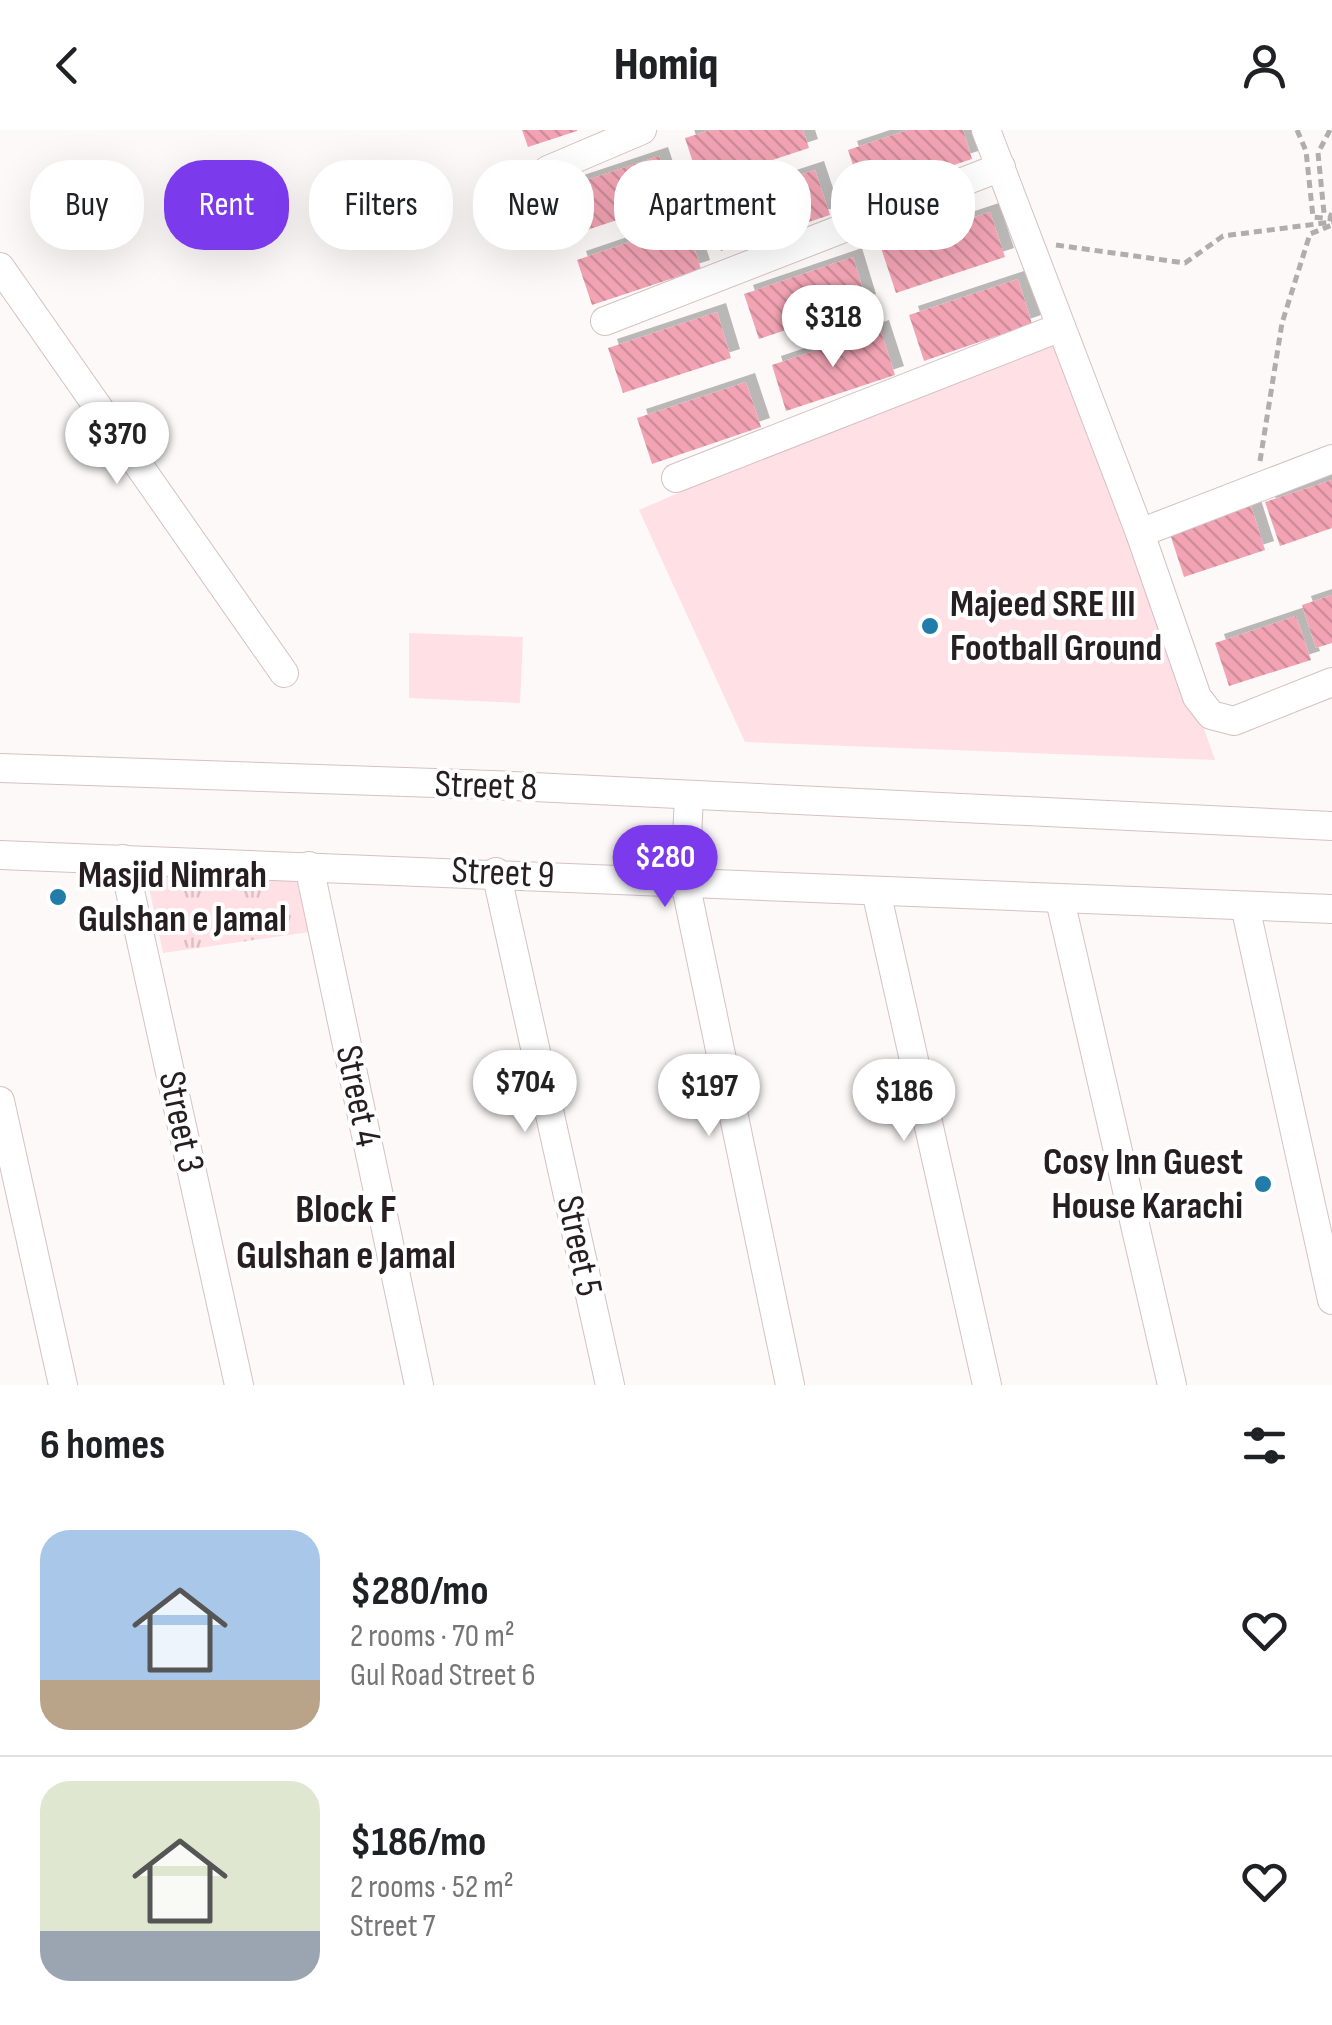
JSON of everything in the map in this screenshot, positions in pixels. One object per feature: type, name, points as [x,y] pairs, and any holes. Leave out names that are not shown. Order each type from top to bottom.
[{"type":"street","points":[[572,160],[642,130]]},
{"type":"street","points":[[986,130],[1140,533],[1198,698],[1211,715],[1234,722],[1332,682]]},
{"type":"street","points":[[606,321],[1001,167]]},
{"type":"street","points":[[0,266],[284,673]]},
{"type":"street","points":[[676,478],[1061,326]]},
{"type":"street","points":[[1140,533],[1332,459]]},
{"type":"street","name":"Street 8","points":[[0,768],[1332,826]]},
{"type":"street","points":[[689,795],[685,882],[790,1385]]},
{"type":"street","name":"Street 9","points":[[0,855],[496,872],[1060,900],[1332,909]]},
{"type":"street","name":"Street 3","points":[[123,859],[238,1385]]},
{"type":"street","name":"Street 4","points":[[309,866],[419,1385]]},
{"type":"street","name":"Street 5","points":[[496,872],[610,1385]]},
{"type":"street","points":[[876,891],[987,1385]]},
{"type":"street","points":[[1060,900],[1172,1385]]},
{"type":"street","points":[[1245,906],[1332,1300]]},
{"type":"street","points":[[0,1101],[63,1385]]},
{"type":"path","points":[[1297,130],[1306,151],[1313,217],[1332,220]]},
{"type":"path","points":[[1330,130],[1318,153],[1324,213],[1332,220]]},
{"type":"path","points":[[1028,241],[1184,263],[1223,236],[1332,220]]},
{"type":"path","points":[[1256,488],[1282,323],[1310,234],[1332,220]]},
{"type":"green space","name":"Majeed SRE III Football Ground","points":[[1061,327],[1215,760],[745,742],[639,510]]},
{"type":"green space","points":[[409,633],[523,637],[520,703],[409,698]]},
{"type":"green space","points":[[144,864],[309,866],[323,930],[163,953]]},
{"type":"building","points":[[522,130],[577,130],[577,131],[528,147]]},
{"type":"building","points":[[711,130],[803,130],[809,148],[773,160],[692,160],[685,138]]},
{"type":"building","points":[[908,130],[963,130],[972,159],[851,160],[848,150]]},
{"type":"building","points":[[815,170],[830,215],[811,221],[811,171]]},
{"type":"building","points":[[614,171],[614,221],[594,228],[594,178]]},
{"type":"building","points":[[990,212],[1005,257],[896,293],[882,250],[975,250],[975,217]]},
{"type":"building","points":[[614,247],[695,250],[701,269],[592,305],[577,260]]},
{"type":"building","points":[[853,257],[867,303],[759,339],[744,294]]},
{"type":"building","points":[[1018,279],[1032,324],[924,361],[909,315]]},
{"type":"building","points":[[717,312],[731,358],[623,393],[608,348]]},
{"type":"building","points":[[880,329],[895,375],[786,411],[772,365]]},
{"type":"building","points":[[746,382],[761,427],[652,464],[637,418]]},
{"type":"building","points":[[1332,480],[1332,528],[1280,546],[1265,502]]},
{"type":"building","points":[[1251,506],[1265,550],[1184,577],[1170,534]]},
{"type":"building","points":[[1332,595],[1332,643],[1316,648],[1302,605]]},
{"type":"building","points":[[1296,616],[1311,660],[1229,686],[1215,643]]},
{"type":"place","name":"Majeed SRE III Football Ground","points":[[930,626]]},
{"type":"place","name":"Masjid Nimrah Gulshan e Jamal","points":[[58,897]]},
{"type":"place","name":"Cosy Inn Guest House Karachi","points":[[1263,1184]]},
{"type":"district","name":"Block F Gulshan e Jamal","points":[[346,1233]]}]
